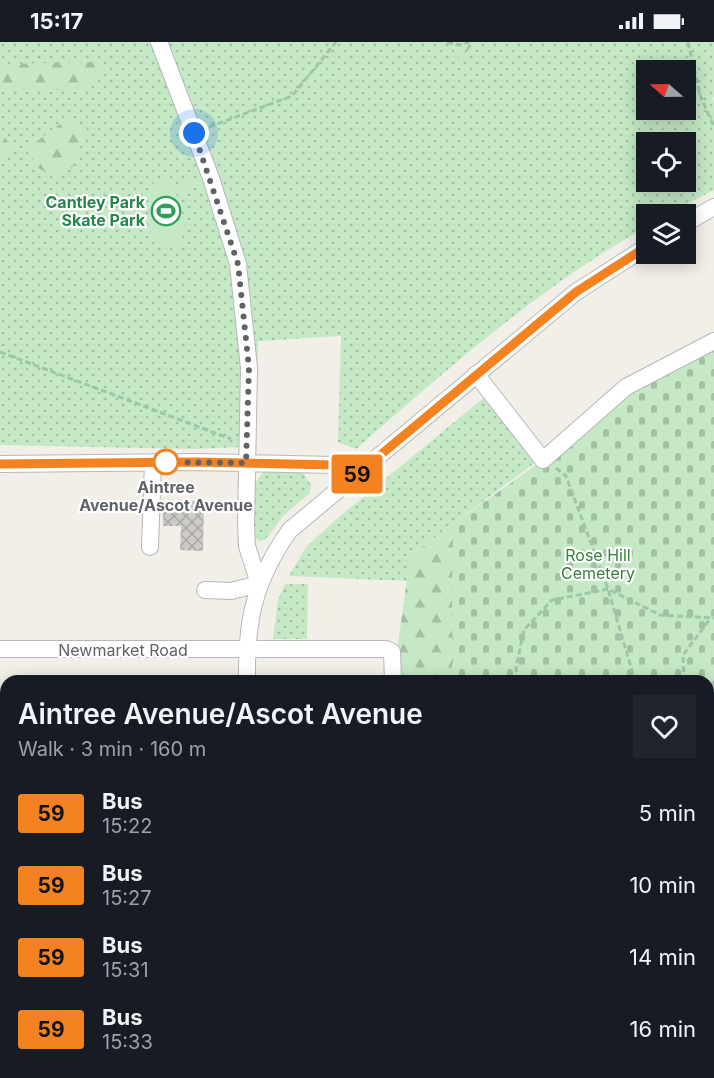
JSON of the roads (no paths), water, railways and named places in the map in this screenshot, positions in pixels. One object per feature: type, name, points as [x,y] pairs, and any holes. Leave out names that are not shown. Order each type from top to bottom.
[{"type":"street","points":[[159,42],[194,133],[238,264],[249,368],[246,463],[247,546],[259,584]]},
{"type":"street","points":[[696,217],[714,207]]},
{"type":"street","points":[[247,675],[246,651],[251,607],[275,551],[290,530],[576,292],[636,253]]},
{"type":"street","points":[[476,374],[543,460],[626,387],[714,341]]},
{"type":"street","points":[[0,464],[153,462],[335,465],[348,482]]},
{"type":"street","points":[[150,547],[153,462]]},
{"type":"street","points":[[205,590],[231,591],[259,584]]},
{"type":"street","name":"Newmarket Road","points":[[0,649],[246,651],[386,649],[392,652],[393,675]]},
{"type":"place","name":"Cantley Park Skate Park","points":[[166,211]]},
{"type":"place","name":"Aintree Avenue/Ascot Avenue","points":[[166,462]]},
{"type":"park label","name":"Rose Hill Cemetery","points":[[598,564]]}]
